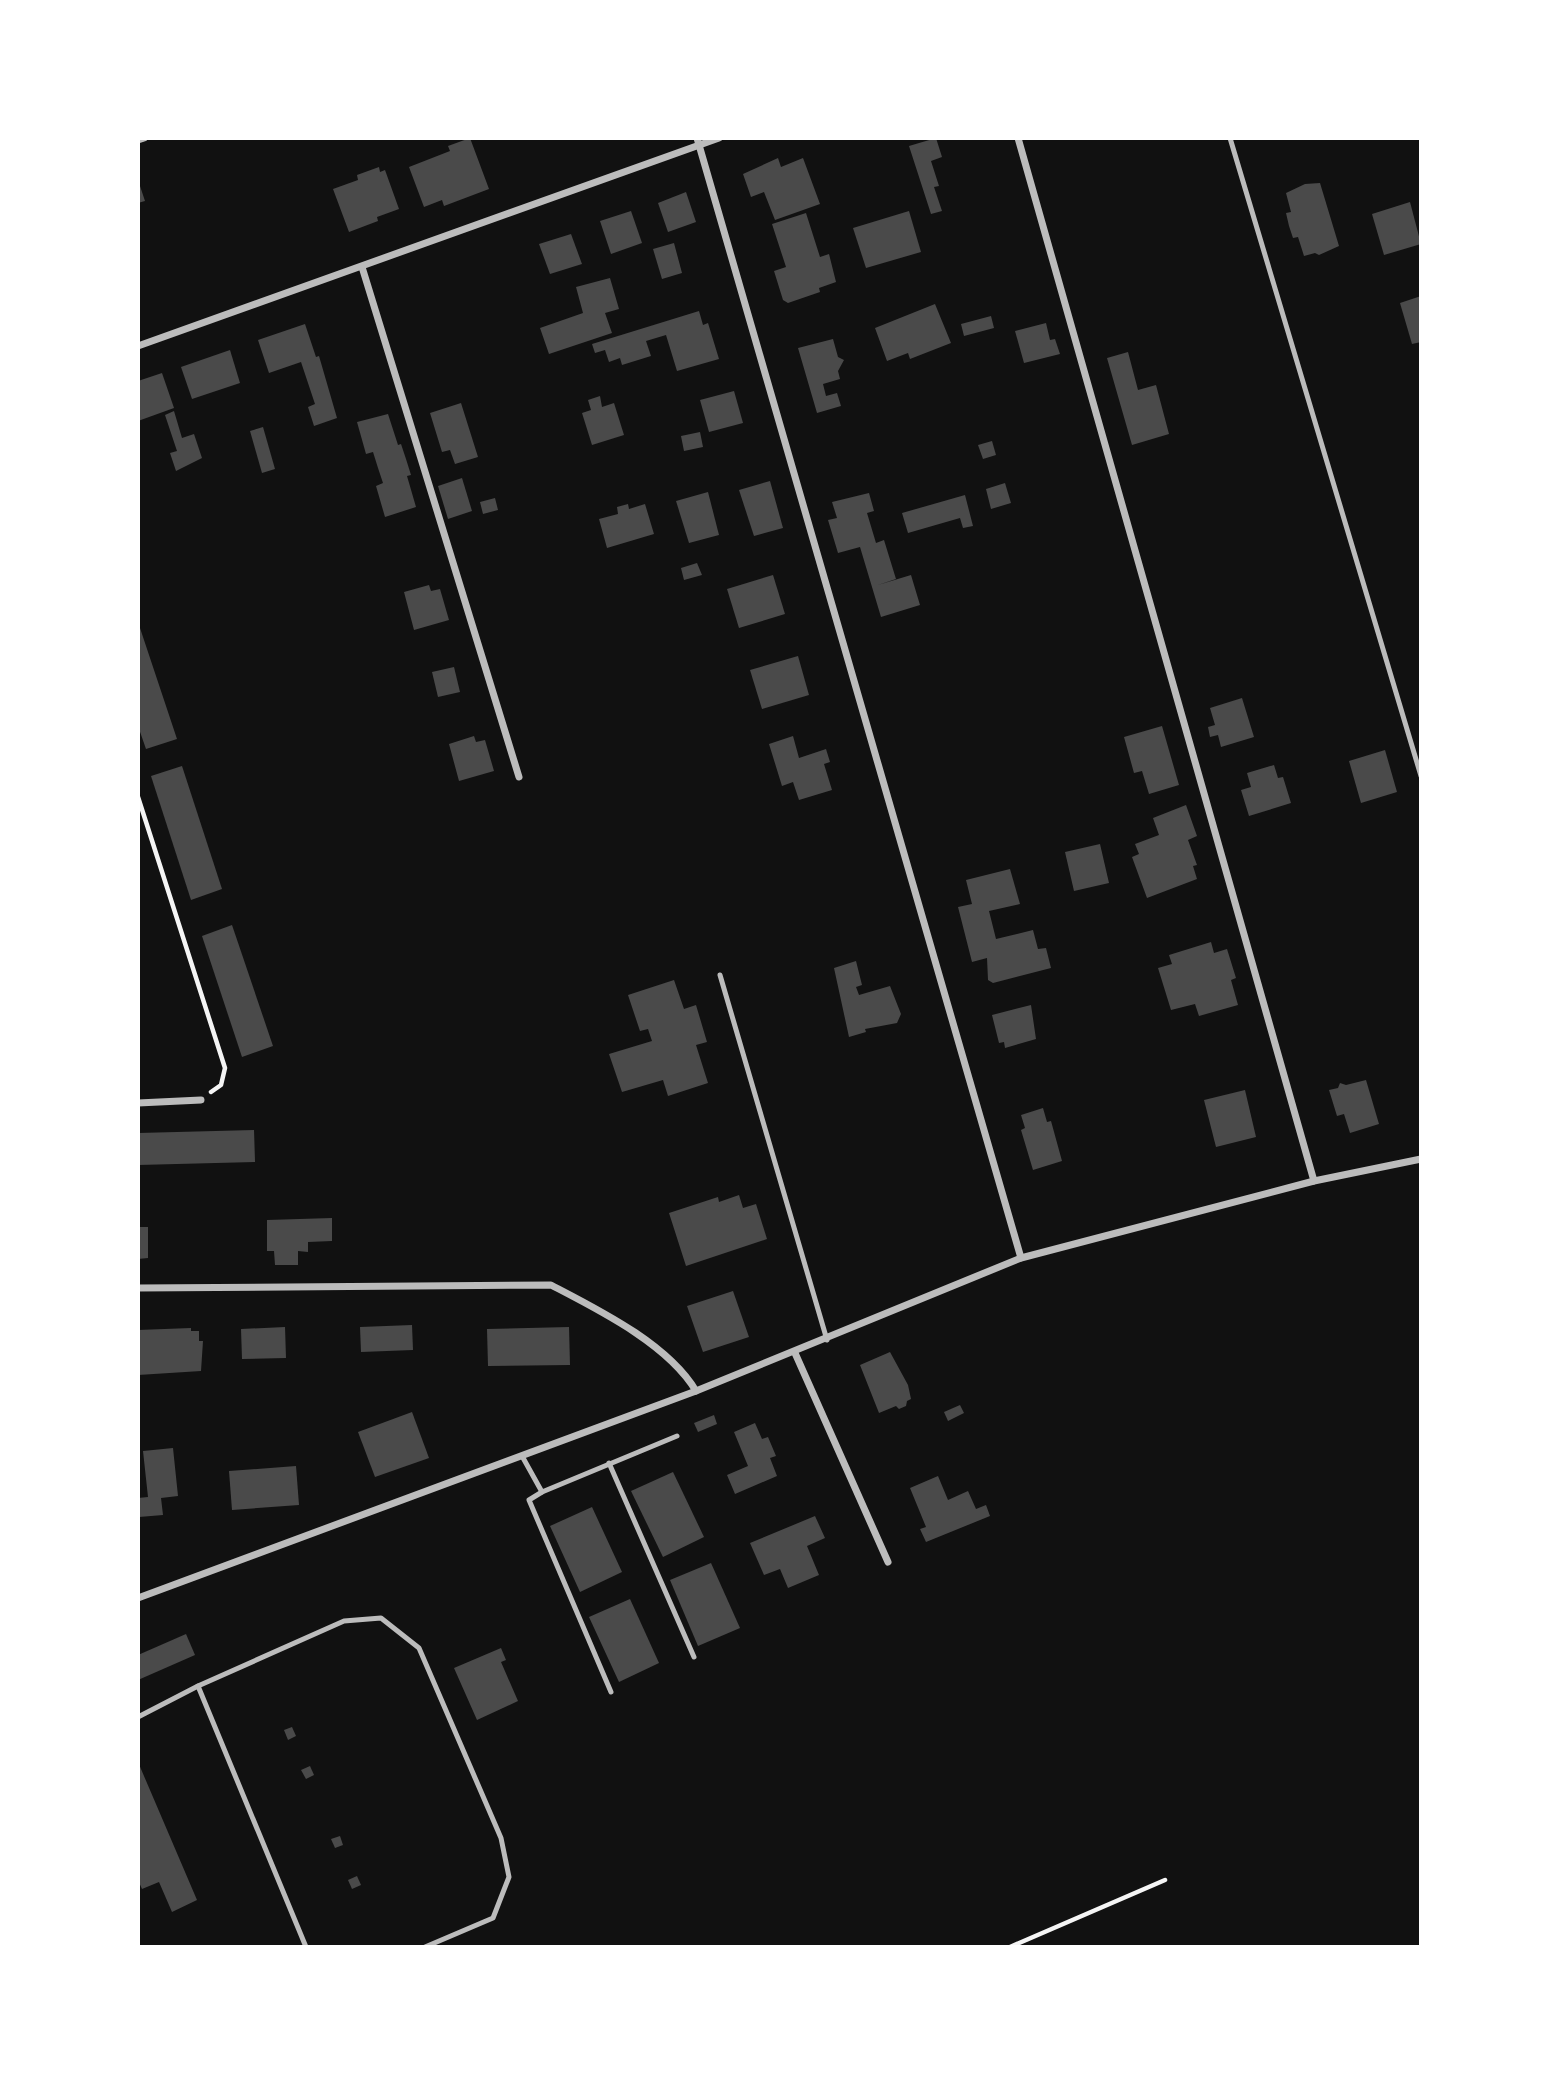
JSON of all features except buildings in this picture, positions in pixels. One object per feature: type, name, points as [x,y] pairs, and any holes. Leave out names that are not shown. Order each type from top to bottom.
[{"type":"street","points":[[138,140],[144,138]]},
{"type":"street","points":[[138,346],[362,267],[699,142],[719,138]]},
{"type":"street","points":[[1018,138],[1314,1181]]},
{"type":"street","points":[[699,142],[1021,1258]]},
{"type":"street","points":[[362,267],[519,777]]},
{"type":"street","points":[[138,1103],[201,1100]]},
{"type":"street","points":[[138,1598],[795,1353],[1021,1258],[1314,1181],[1421,1159]]},
{"type":"street","points":[[138,1287],[551,1285],[590,1306],[671,1359],[685,1373],[696,1391]]},
{"type":"street","points":[[795,1353],[888,1562]]},
{"type":"lane","points":[[1230,138],[1421,776]]},
{"type":"lane","points":[[720,975],[827,1340]]},
{"type":"lane","points":[[611,1692],[529,1500],[609,1463],[677,1436]]},
{"type":"lane","points":[[522,1456],[542,1492]]},
{"type":"lane","points":[[609,1463],[694,1657]]},
{"type":"lane","points":[[138,1717],[198,1686],[344,1621],[381,1618],[419,1648],[501,1838],[509,1877],[493,1918],[425,1947]]},
{"type":"lane","points":[[198,1686],[306,1947]]},
{"type":"path","points":[[138,797],[225,1068],[221,1085],[201,1100]]},
{"type":"path","points":[[1010,1947],[1164,1880]]}]
